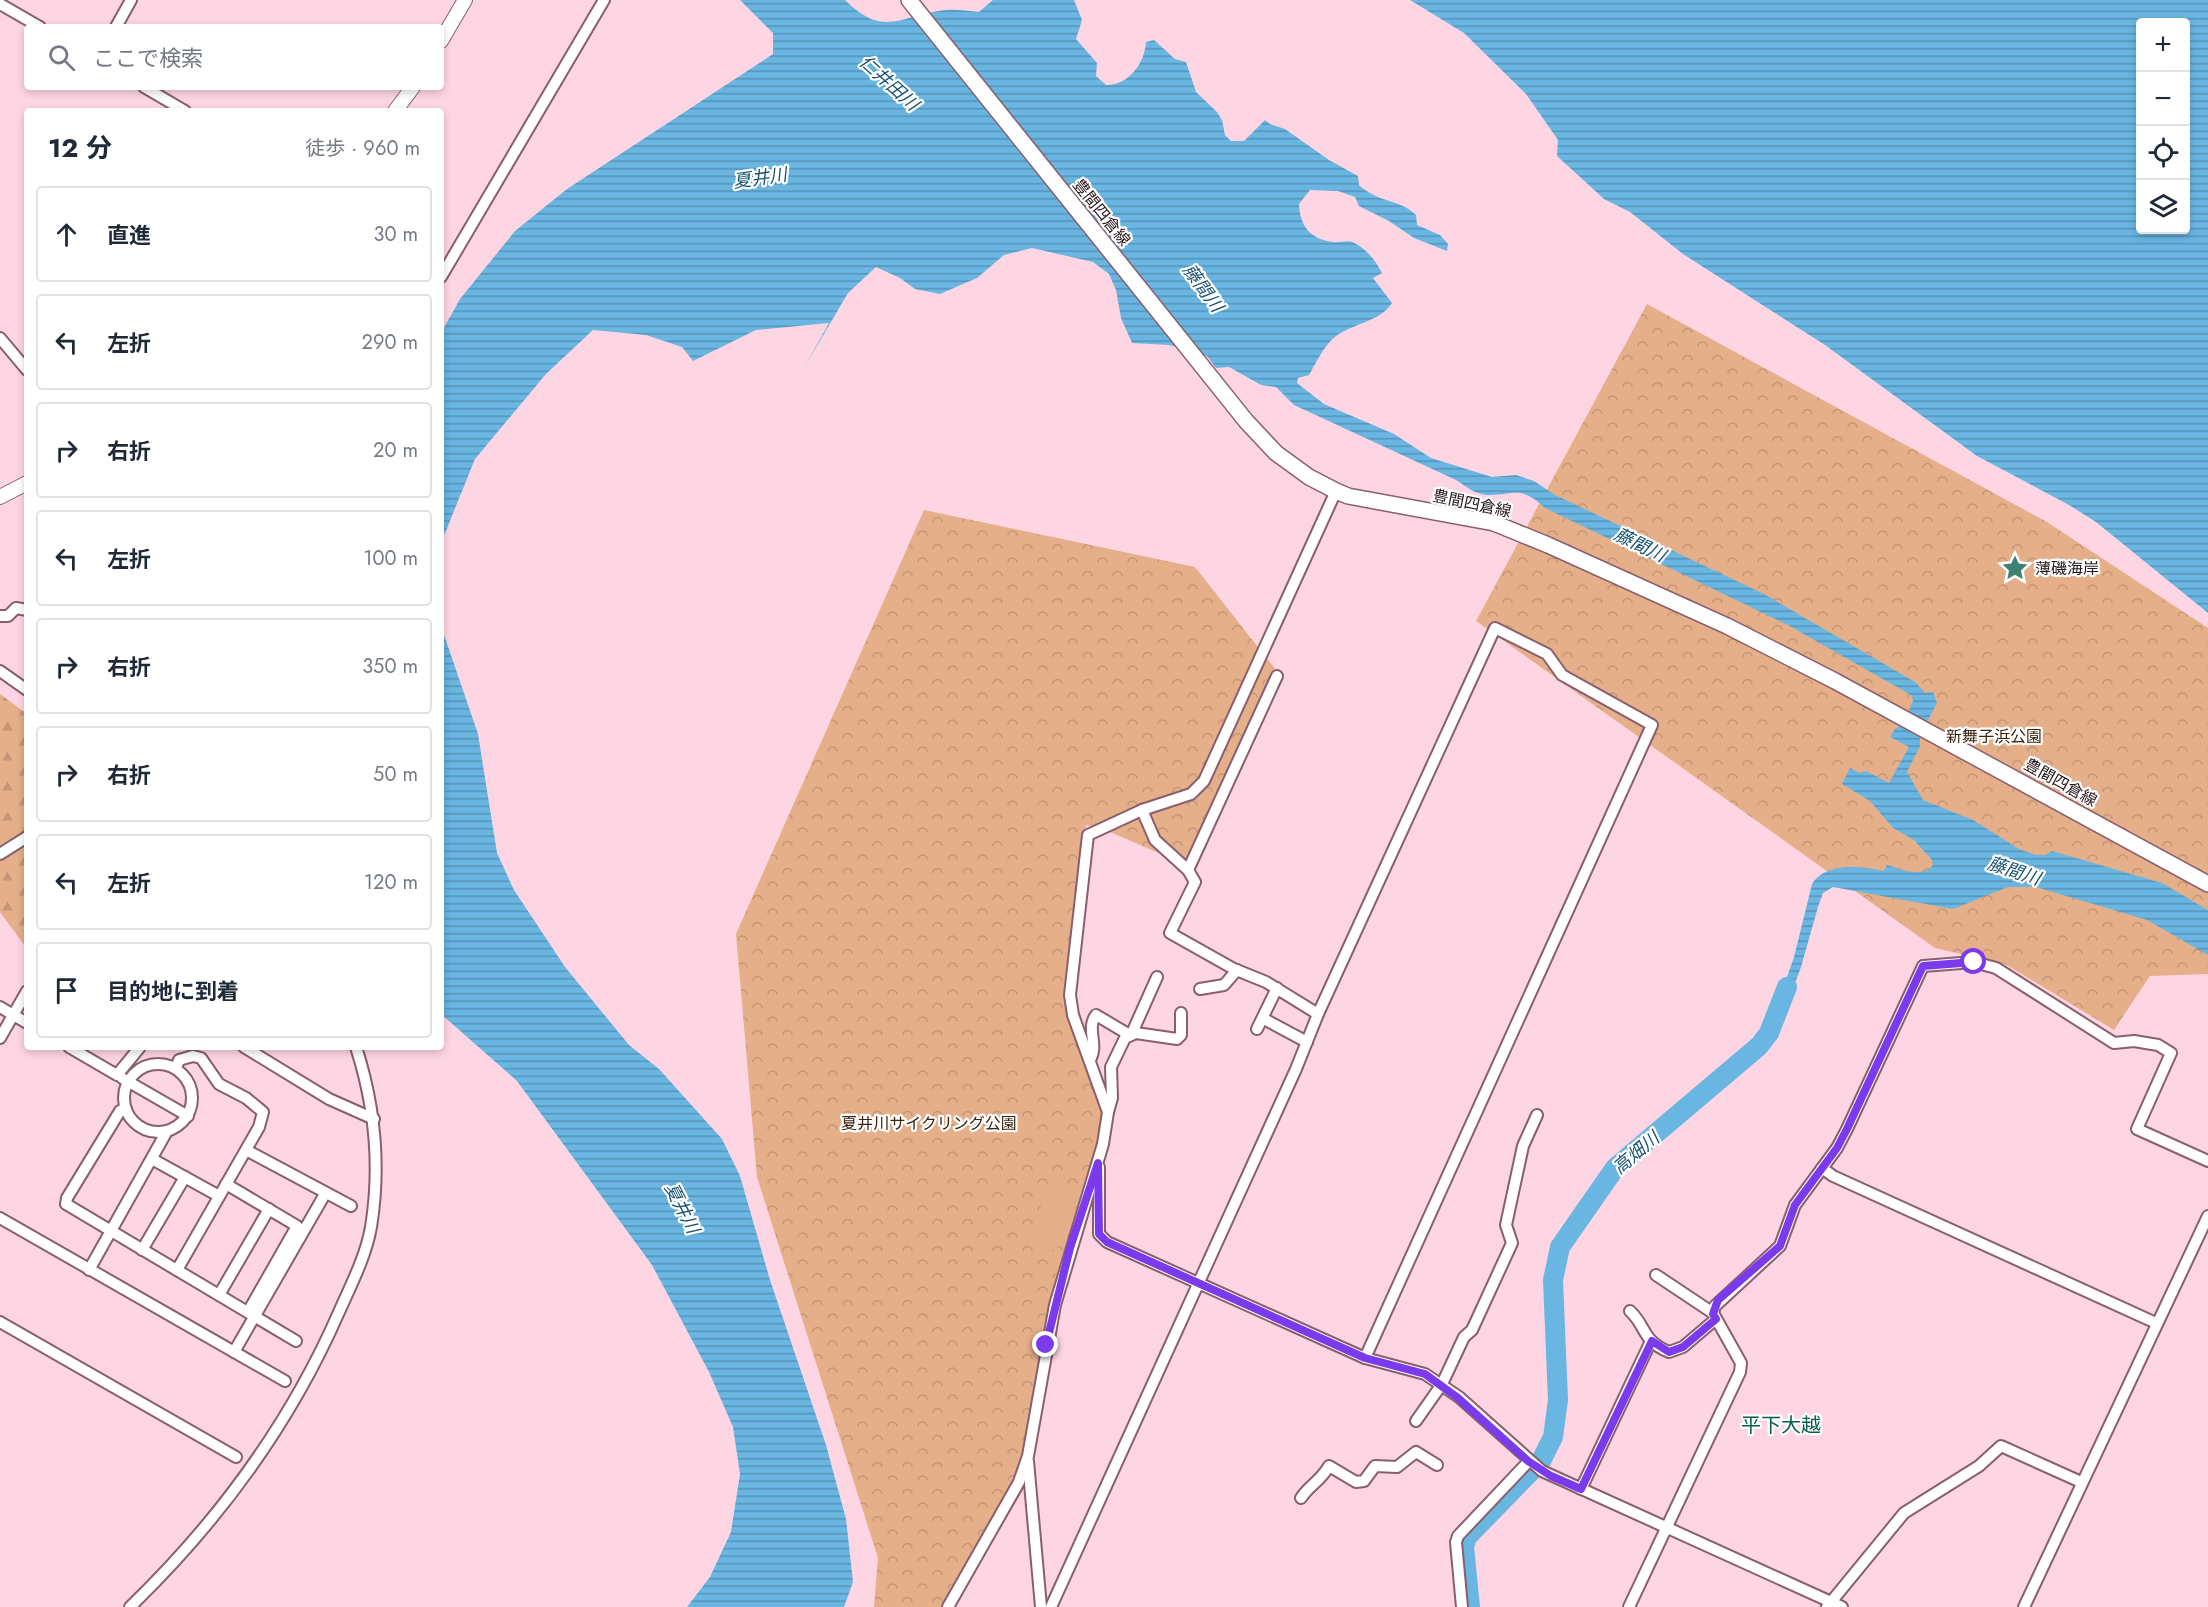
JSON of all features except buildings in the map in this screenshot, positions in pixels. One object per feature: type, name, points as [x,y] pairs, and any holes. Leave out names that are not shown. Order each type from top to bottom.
[{"type":"main road","name":"豊間四倉線","points":[[909,0],[1222,390],[1276,453],[1309,477],[1348,496],[1507,527],[1727,626],[1936,734],[2208,884]]},
{"type":"street","points":[[118,24],[131,0]]},
{"type":"street","points":[[444,37],[465,0]]},
{"type":"street","points":[[444,272],[604,0]]},
{"type":"street","points":[[0,4],[35,24]]},
{"type":"street","points":[[149,90],[180,108]]},
{"type":"street","points":[[397,108],[411,90]]},
{"type":"street","points":[[0,338],[24,366]]},
{"type":"street","points":[[0,497],[24,485]]},
{"type":"street","points":[[1108,1112],[1091,1058],[1073,1015],[1070,995],[1088,835],[1142,810],[1191,794],[1204,781],[1336,491]]},
{"type":"street","points":[[0,616],[8,616],[16,608],[24,609]]},
{"type":"street","points":[[1051,1607],[1495,628],[1547,654],[1562,675],[1652,725],[1365,1358]]},
{"type":"street","points":[[0,671],[24,688]]},
{"type":"street","points":[[1188,870],[1277,676]]},
{"type":"street","points":[[1142,810],[1155,840],[1188,870],[1195,882],[1170,933],[1236,970],[1253,975],[1318,1014]]},
{"type":"street","points":[[0,854],[24,839]]},
{"type":"street","points":[[1630,1311],[1642,1332],[1652,1341],[1669,1352],[1683,1347],[1715,1316],[1718,1300],[1780,1246],[1790,1214],[1847,1129],[1923,966],[1965,962],[1996,968],[2114,1043],[2134,1041],[2164,1048],[2171,1053],[2137,1129],[2208,1161]]},
{"type":"street","points":[[1200,989],[1224,985],[1236,970]]},
{"type":"street","points":[[948,1607],[1011,1500],[1028,1456],[1055,1305],[1070,1248],[1098,1163],[1112,1098],[1111,1067],[1130,1034],[1157,977]]},
{"type":"street","points":[[1257,1029],[1264,1019],[1276,988]]},
{"type":"street","points":[[0,1038],[24,996]]},
{"type":"street","points":[[0,1007],[24,1021]]},
{"type":"street","points":[[1091,1058],[1094,1048],[1091,1022],[1096,1015],[1130,1034],[1177,1039],[1181,1035],[1181,1013]]},
{"type":"street","points":[[1264,1019],[1307,1042]]},
{"type":"street","points":[[74,1050],[188,1116]]},
{"type":"street","points":[[117,1075],[138,1050]]},
{"type":"street","points":[[249,1050],[329,1099],[374,1119]]},
{"type":"street","points":[[130,1607],[159,1579],[254,1465],[282,1423],[316,1363],[355,1275],[370,1228],[377,1164],[374,1119],[357,1050]]},
{"type":"street","points":[[176,1068],[179,1060],[188,1057],[201,1058],[219,1084],[246,1098],[263,1112],[259,1127],[177,1270]]},
{"type":"street","points":[[163,1064],[176,1068],[190,1084],[192,1106],[188,1116],[182,1123],[167,1131],[146,1130],[130,1118],[126,1109],[124,1100],[128,1082],[137,1071],[149,1065],[163,1064]]},
{"type":"street","points":[[126,1109],[120,1111],[65,1201],[70,1207],[111,1232],[296,1341]]},
{"type":"street","points":[[1416,1421],[1442,1384],[1464,1337],[1472,1330],[1512,1243],[1506,1225],[1510,1202],[1523,1146],[1537,1115]]},
{"type":"street","points":[[89,1270],[167,1131]]},
{"type":"street","points":[[246,1150],[351,1206]]},
{"type":"street","points":[[152,1159],[219,1196]]},
{"type":"street","points":[[1098,1163],[1099,1234],[1101,1238],[1197,1284],[1365,1358],[1425,1374],[1442,1384],[1542,1471],[1829,1604],[1842,1607]]},
{"type":"street","points":[[1822,1168],[1833,1176],[2156,1323]]},
{"type":"street","points":[[142,1250],[185,1177]]},
{"type":"street","points":[[226,1184],[297,1226],[234,1352]]},
{"type":"street","points":[[252,1314],[325,1194]]},
{"type":"street","points":[[219,1295],[269,1209]]},
{"type":"street","points":[[2024,1607],[2208,1216]]},
{"type":"street","points":[[0,1219],[285,1381]]},
{"type":"street","points":[[1629,1607],[1740,1372],[1741,1363],[1715,1316],[1656,1275]]},
{"type":"street","points":[[0,1322],[236,1457]]},
{"type":"street","points":[[1581,1489],[1652,1341]]},
{"type":"street","points":[[1406,1444],[1437,1465]]},
{"type":"street","points":[[1829,1604],[1904,1513],[1979,1466],[2001,1446],[2081,1482]]},
{"type":"street","points":[[1302,1498],[1309,1487],[1322,1480],[1329,1466],[1356,1482],[1364,1481],[1375,1466],[1397,1467],[1416,1452]]},
{"type":"street","points":[[1028,1456],[1041,1607]]},
{"type":"street","points":[[1462,1607],[1456,1542],[1458,1536],[1530,1462]]},
{"type":"green space","name":"新舞子浜公園","points":[[1647,304],[2047,522],[2208,628],[2208,974],[2150,976],[2114,1030],[2005,964],[1935,948],[1476,621]]},
{"type":"green space","name":"夏井川サイクリング公園","points":[[924,510],[1195,567],[1276,670],[1183,872],[1161,854],[1103,829],[1086,825],[1070,995],[1110,1108],[1057,1304],[1028,1482],[953,1607],[874,1607],[878,1558],[757,1177],[736,934]]},
{"type":"green space","points":[[0,694],[24,712],[24,945],[0,912]]},
{"type":"green space","points":[[1056,1184],[1070,1185],[1077,1199],[1072,1223],[1065,1239],[1054,1249],[1047,1251],[1035,1243],[1036,1220],[1047,1194]]},
{"type":"water","points":[[740,0],[845,0],[871,19],[893,22],[946,10],[979,12],[993,0],[1074,0],[1082,20],[1076,39],[1097,63],[1096,76],[1106,85],[1121,82],[1134,72],[1142,58],[1146,42],[1154,40],[1175,59],[1186,62],[1196,92],[1217,112],[1222,120],[1225,135],[1231,141],[1244,141],[1265,120],[1285,129],[1329,160],[1358,176],[1359,185],[1366,191],[1410,210],[1416,215],[1417,225],[1440,235],[1448,244],[1447,251],[1414,238],[1389,221],[1359,206],[1355,197],[1338,191],[1310,190],[1299,204],[1304,225],[1318,238],[1335,242],[1352,242],[1366,251],[1382,273],[1373,278],[1392,303],[1381,314],[1336,336],[1324,349],[1309,375],[1298,378],[1297,383],[1324,404],[1394,434],[1431,458],[1492,477],[1516,475],[1534,481],[1555,495],[1764,594],[1915,682],[1925,693],[1933,692],[1937,703],[1920,735],[1920,746],[1907,772],[1923,800],[1973,820],[2019,849],[2036,855],[2045,855],[2052,851],[2162,883],[2208,910],[2208,955],[2147,920],[2036,887],[2008,887],[1953,909],[1833,887],[1823,893],[1801,967],[1784,1013],[1775,1011],[1794,957],[1812,884],[1818,877],[1826,872],[1845,867],[1884,871],[1887,865],[1917,872],[1933,865],[1932,860],[1914,840],[1893,828],[1870,801],[1842,784],[1850,768],[1860,773],[1866,771],[1889,783],[1909,747],[1890,737],[1895,729],[1903,724],[1913,701],[1911,695],[1788,625],[1545,508],[1529,496],[1517,493],[1487,495],[1478,493],[1456,480],[1294,405],[1276,387],[1261,385],[1229,367],[1216,368],[1207,356],[1169,345],[1132,343],[1121,318],[1116,290],[1109,274],[1093,262],[1032,248],[1004,255],[977,278],[940,294],[915,289],[900,278],[876,267],[848,293],[804,368],[829,323],[756,330],[693,361],[682,347],[646,335],[593,330],[546,374],[475,459],[444,536],[444,328],[460,299],[515,231],[567,189],[773,54],[773,33]]},
{"type":"water","points":[[1410,0],[2208,0],[2208,613],[2096,522],[1977,456],[1825,345],[1683,254],[1630,212],[1604,199],[1557,156],[1558,140],[1526,94],[1464,33]]},
{"type":"water","name":"夏井川","points":[[444,635],[478,734],[497,853],[514,890],[565,967],[629,1045],[659,1069],[722,1139],[740,1176],[770,1280],[826,1445],[846,1519],[853,1582],[844,1607],[687,1607],[710,1577],[731,1532],[740,1474],[733,1427],[709,1372],[652,1265],[517,1081],[444,1017]]},
{"type":"waterway","name":"高畑川","points":[[1470,1607],[1464,1547],[1467,1537],[1541,1461],[1553,1437],[1558,1400],[1553,1280],[1560,1247],[1615,1168],[1759,1046],[1769,1033],[1787,987]]},
{"type":"place","name":"薄磯海岸","points":[[2015,568]]},
{"type":"district","name":"平下大越","points":[[1781,1425]]},
{"type":"route","points":[[1046,1345],[1070,1248],[1098,1163],[1099,1234],[1101,1238],[1197,1284],[1365,1358],[1425,1374],[1442,1384],[1528,1461],[1551,1476],[1581,1489],[1633,1376],[1652,1341],[1669,1352],[1683,1347],[1716,1319],[1713,1314],[1718,1300],[1780,1246],[1795,1205],[1837,1148],[1847,1129],[1923,966],[1974,962]]},
{"type":"water label","name":"仁井田川","points":[[889,83]]},
{"type":"water label","name":"藤間川","points":[[1203,288]]},
{"type":"water label","name":"藤間川","points":[[1640,545]]},
{"type":"water label","name":"藤間川","points":[[2014,871]]}]
